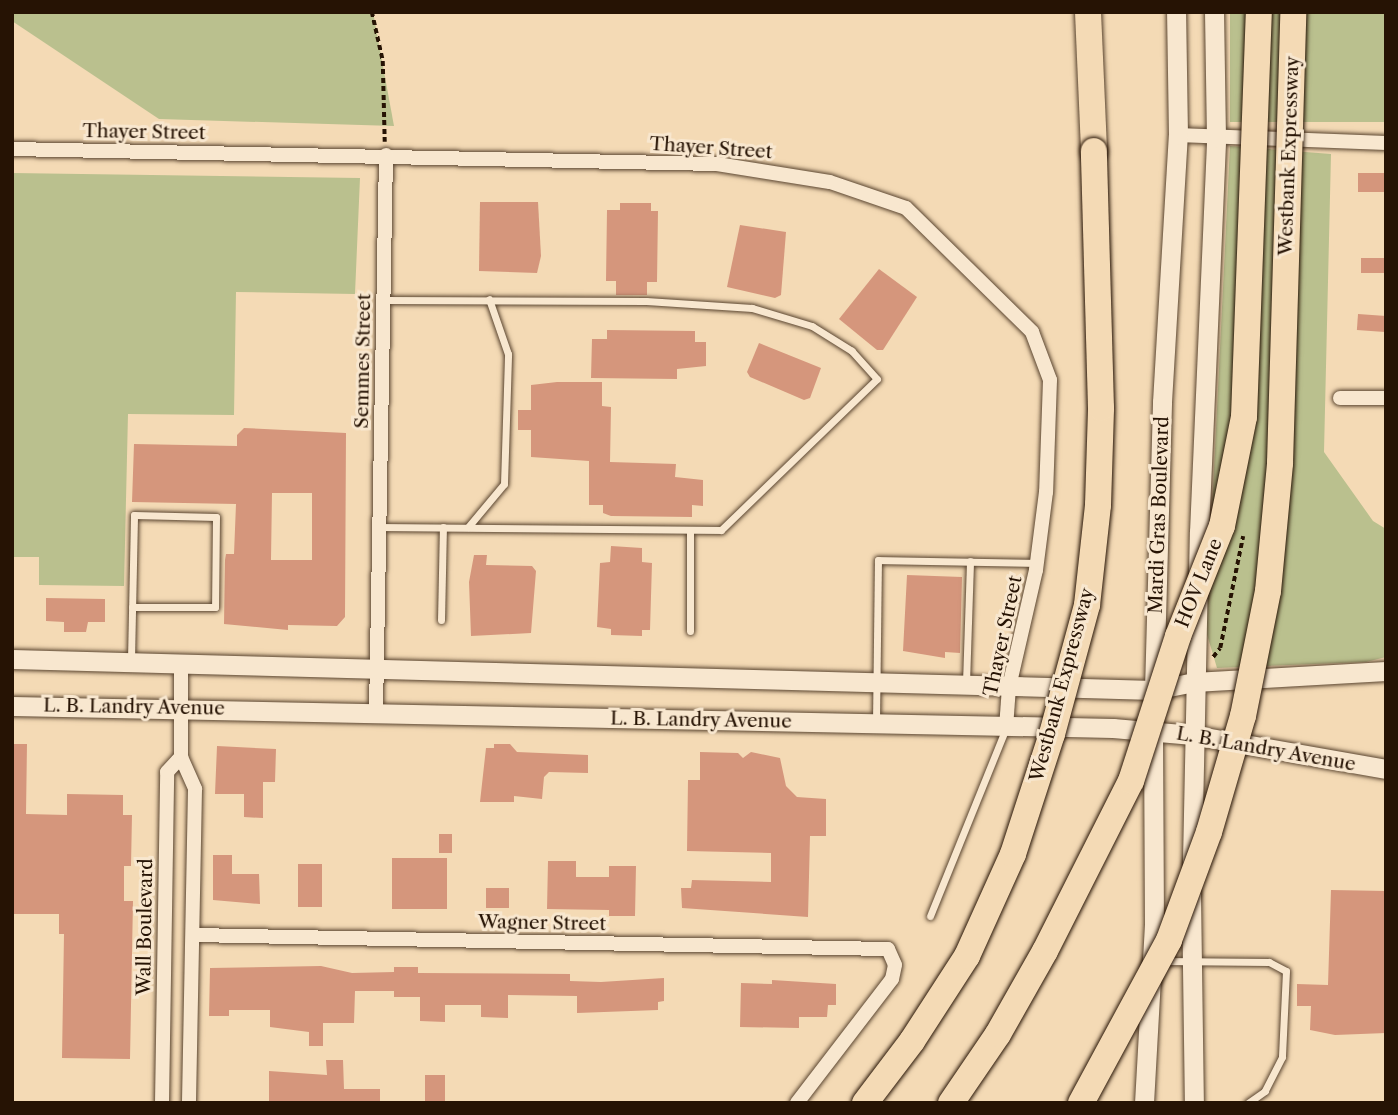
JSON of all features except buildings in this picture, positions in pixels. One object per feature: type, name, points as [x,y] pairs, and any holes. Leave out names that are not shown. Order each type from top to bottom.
[{"type":"highway","name":"Westbank Expressway","points":[[865,1103],[912,1041],[967,956],[1013,854],[1052,734],[1087,606],[1098,505],[1101,408],[1088,12]]},
{"type":"highway","name":"HOV Lane","points":[[951,1103],[998,1034],[1045,951],[1131,781],[1178,636],[1222,526],[1244,417],[1259,12]]},
{"type":"highway","name":"Westbank Expressway","points":[[1081,1103],[1169,940],[1205,844],[1243,716],[1268,592],[1280,463],[1293,12]]},
{"type":"street","name":"Mardi Gras Boulevard","points":[[1144,1103],[1153,961],[1153,730],[1162,402],[1178,135],[1176,12]]},
{"type":"street","name":"Mardi Gras Boulevard","points":[[1194,1103],[1190,960],[1194,682],[1216,138],[1214,12]]},
{"type":"street","points":[[1178,135],[1386,143]]},
{"type":"street","name":"Thayer Street","points":[[12,149],[386,155],[756,167],[878,195],[906,208],[1032,332],[1044,355],[1050,380],[1049,435],[1037,563],[1009,687],[1006,728]]},
{"type":"street","name":"Semmes Street","points":[[376,712],[386,155]]},
{"type":"street","points":[[1340,398],[1386,398]]},
{"type":"street","points":[[12,659],[377,666],[1154,690],[1194,682],[1386,671]]},
{"type":"street","name":"Wall Boulevard","points":[[181,662],[181,757],[195,789],[189,1103]]},
{"type":"street","name":"L. B. Landry Avenue","points":[[12,706],[182,707],[1153,730],[1386,769]]},
{"type":"street","name":"Wall Boulevard","points":[[162,1103],[167,772],[181,757]]},
{"type":"street","name":"Wagner Street","points":[[194,934],[888,949],[895,965],[892,979],[797,1103]]},
{"type":"lane","points":[[468,527],[504,484],[508,354],[489,299]]},
{"type":"lane","points":[[381,527],[721,530],[877,379],[852,351],[811,326],[752,307],[660,301],[383,300]]},
{"type":"lane","points":[[131,661],[132,607],[134,515],[216,517],[215,607],[132,607]]},
{"type":"lane","points":[[441,620],[443,527]]},
{"type":"lane","points":[[690,530],[690,631]]},
{"type":"lane","points":[[876,724],[878,560],[1037,563]]},
{"type":"lane","points":[[966,686],[970,561]]},
{"type":"lane","points":[[930,916],[1006,728]]},
{"type":"lane","points":[[1153,961],[1269,962],[1286,971],[1282,1057],[1265,1091],[1248,1103]]},
{"type":"path","points":[[372,12],[383,61],[386,155]]},
{"type":"green space","points":[[12,12],[373,12],[394,126],[159,119],[12,21]]},
{"type":"green space","points":[[1230,12],[1386,12],[1386,122],[1230,122]]},
{"type":"green space","points":[[1230,146],[1331,154],[1324,452],[1373,521],[1386,529],[1386,657],[1366,662],[1217,668],[1206,631]]},
{"type":"green space","points":[[12,173],[360,178],[355,294],[236,292],[234,415],[128,414],[124,586],[39,585],[39,557],[12,557]]}]
